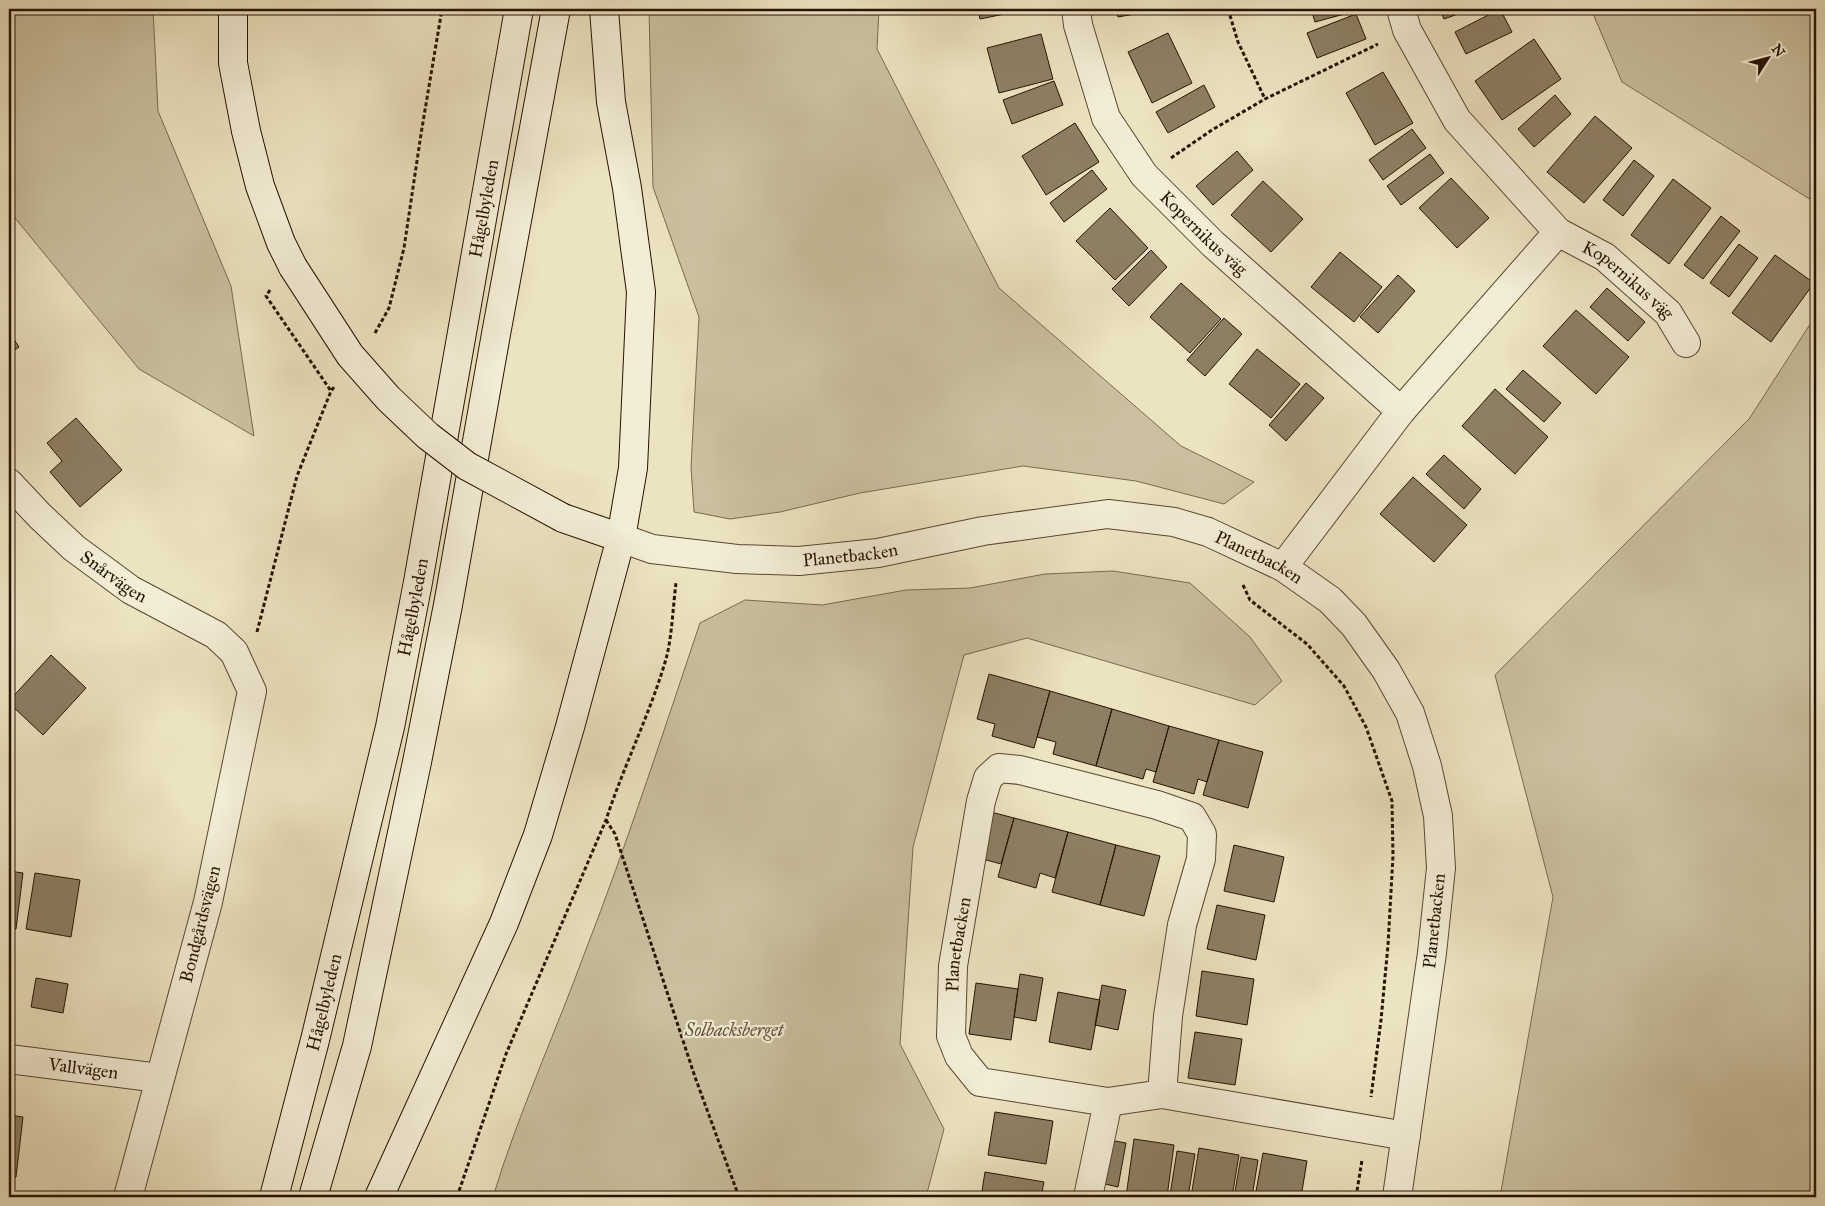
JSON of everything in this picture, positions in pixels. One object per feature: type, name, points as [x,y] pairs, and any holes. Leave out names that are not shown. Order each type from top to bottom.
[{"type":"street","name":"Planetbacken","points":[[233,9],[233,63],[246,131],[260,186],[281,243],[293,267],[350,355],[388,398],[428,436],[467,466],[563,518],[652,549],[738,559],[799,561],[878,553],[983,530],[1108,514],[1174,522],[1208,532],[1283,567],[1330,600],[1354,625],[1386,670],[1410,712],[1428,766],[1438,816],[1441,868],[1432,953],[1397,1197]]},
{"type":"street","points":[[494,149],[506,9]]},
{"type":"street","name":"Hågelbyleden","points":[[274,1197],[317,1030],[390,727],[418,582],[519,9]]},
{"type":"street","name":"Hågelbyleden","points":[[313,1197],[357,1046],[417,762],[448,605],[556,9]]},
{"type":"street","points":[[379,1197],[504,923],[538,835],[621,538],[633,468],[641,292],[627,188],[611,102],[604,9]]},
{"type":"street","name":"Kopernikus väg","points":[[1076,9],[1078,25],[1106,118],[1144,175],[1213,244],[1401,411]]},
{"type":"street","name":"Kopernikus väg","points":[[1404,19],[1457,120],[1558,232],[1605,257],[1668,313],[1686,343]]},
{"type":"street","points":[[1283,567],[1401,411],[1558,232]]},
{"type":"street","name":"Snårvägen","points":[[9,483],[74,548],[131,590],[216,635],[234,652]]},
{"type":"street","name":"Bondgårdsvägen","points":[[128,1197],[208,902],[252,691],[234,652]]},
{"type":"street","name":"Planetbacken","points":[[1162,1094],[1168,1016],[1179,943],[1182,925],[1201,860],[1202,834],[1192,817],[1157,805],[1020,770],[999,768],[988,778],[981,801],[953,966],[951,1036],[959,1056],[980,1082],[1108,1102],[1162,1094],[1406,1136]]},
{"type":"street","name":"Vallvägen","points":[[9,1059],[159,1078]]},
{"type":"street","points":[[1088,1197],[1108,1102]]},
{"type":"path","points":[[1228,9],[1238,42],[1266,99]]},
{"type":"path","points":[[1144,175],[1212,130],[1404,19]]},
{"type":"path","points":[[270,288],[266,296],[331,391]]},
{"type":"path","points":[[1241,579],[1250,600],[1307,644],[1344,686],[1366,727],[1392,801],[1393,856],[1388,944],[1381,1020],[1356,1197]]},
{"type":"path","points":[[456,1197],[506,1054],[606,820],[618,784],[641,730],[666,657],[676,580]]},
{"type":"path","points":[[606,820],[615,834],[695,1077],[738,1197]]},
{"type":"green space","points":[[9,9],[153,9],[158,111],[231,286],[254,436],[139,369],[15,218],[9,203]]},
{"type":"green space","points":[[649,9],[879,9],[877,49],[999,288],[1181,446],[1254,482],[1224,504],[1136,481],[1023,466],[860,493],[780,512],[730,519],[694,512],[691,467],[699,317],[653,187]]},
{"type":"green space","points":[[1591,9],[1816,9],[1816,203],[1622,82]]},
{"type":"green space","points":[[1816,315],[1816,1197],[1500,1197],[1553,897],[1495,675],[1749,419]]},
{"type":"green space","name":"Solbacksberget","points":[[1113,571],[1190,583],[1250,637],[1282,681],[1255,705],[1027,638],[964,655],[913,847],[900,1044],[944,1129],[926,1197],[493,1197],[514,1135],[615,871],[700,623],[745,600],[822,605],[906,590],[970,588],[1045,574]]},
{"type":"building","points":[[978,9],[1029,9],[980,19]]},
{"type":"building","points":[[1116,9],[1162,9],[1118,17]]},
{"type":"building","points":[[1311,9],[1358,9],[1359,10],[1315,22]]},
{"type":"building","points":[[1440,9],[1472,9],[1444,19]]},
{"type":"building","points":[[1500,9],[1512,32],[1466,54],[1455,32]]},
{"type":"building","points":[[1356,14],[1366,39],[1317,58],[1307,33]]},
{"type":"building","points":[[1168,33],[1192,83],[1152,103],[1128,52]]},
{"type":"building","points":[[1041,34],[1053,79],[999,93],[987,48]]},
{"type":"building","points":[[1534,39],[1561,79],[1502,120],[1475,81]]},
{"type":"building","points":[[1383,72],[1413,123],[1375,145],[1346,93]]},
{"type":"building","points":[[1054,81],[1063,105],[1012,124],[1003,100]]},
{"type":"building","points":[[1204,85],[1215,107],[1168,133],[1156,112]]},
{"type":"building","points":[[1555,95],[1571,114],[1534,147],[1518,129]]},
{"type":"building","points":[[1595,116],[1632,148],[1584,203],[1547,172]]},
{"type":"building","points":[[1075,123],[1099,162],[1046,195],[1022,156]]},
{"type":"building","points":[[1412,129],[1426,148],[1383,180],[1369,160]]},
{"type":"building","points":[[1237,151],[1253,170],[1213,205],[1196,186]]},
{"type":"building","points":[[1430,154],[1444,173],[1401,205],[1387,186]]},
{"type":"building","points":[[1634,160],[1654,176],[1623,216],[1603,200]]},
{"type":"building","points":[[1092,170],[1107,189],[1064,222],[1050,203]]},
{"type":"building","points":[[1451,178],[1489,218],[1457,248],[1419,208]]},
{"type":"building","points":[[1673,179],[1711,208],[1669,264],[1631,235]]},
{"type":"building","points":[[1263,181],[1303,219],[1271,252],[1231,215]]},
{"type":"building","points":[[1110,208],[1148,248],[1115,280],[1076,241]]},
{"type":"building","points":[[1721,216],[1740,231],[1703,279],[1684,265]]},
{"type":"building","points":[[1739,244],[1758,258],[1729,297],[1710,283]]},
{"type":"building","points":[[1151,250],[1167,267],[1129,306],[1112,289]]},
{"type":"building","points":[[1340,252],[1382,287],[1354,322],[1311,287]]},
{"type":"building","points":[[1775,255],[1814,283],[1771,342],[1732,313]]},
{"type":"building","points":[[1398,275],[1415,291],[1378,333],[1360,317]]},
{"type":"building","points":[[1181,283],[1221,319],[1190,353],[1150,317]]},
{"type":"building","points":[[1607,288],[1645,322],[1628,341],[1590,307]]},
{"type":"building","points":[[1576,310],[1629,357],[1596,394],[1543,346]]},
{"type":"building","points":[[1224,318],[1242,334],[1205,376],[1187,360]]},
{"type":"building","points":[[9,332],[19,347],[9,354]]},
{"type":"building","points":[[1257,349],[1300,384],[1271,418],[1229,384]]},
{"type":"building","points":[[1523,370],[1561,403],[1544,422],[1506,389]]},
{"type":"building","points":[[1306,383],[1324,398],[1286,441],[1269,425]]},
{"type":"building","points":[[1495,389],[1548,437],[1515,474],[1462,426]]},
{"type":"building","points":[[76,418],[122,470],[80,507],[50,472],[62,461],[47,443]]},
{"type":"building","points":[[1444,455],[1481,489],[1464,509],[1426,474]]},
{"type":"building","points":[[1413,477],[1467,525],[1434,562],[1380,514]]},
{"type":"building","points":[[51,655],[86,688],[43,735],[9,701]]},
{"type":"building","points":[[989,674],[1050,691],[1034,748],[992,736],[995,724],[977,719]]},
{"type":"building","points":[[1050,691],[1112,709],[1096,766],[1053,754],[1056,742],[1037,737]]},
{"type":"building","points":[[1112,709],[1169,726],[1156,772],[1146,769],[1143,779],[1096,766]]},
{"type":"building","points":[[1169,726],[1219,740],[1207,782],[1198,779],[1194,794],[1153,782]]},
{"type":"building","points":[[1219,740],[1263,752],[1248,808],[1203,795]]},
{"type":"building","points":[[991,812],[1014,818],[1001,864],[979,858]]},
{"type":"building","points":[[1014,818],[1068,832],[1055,878],[1040,873],[1036,888],[998,877]]},
{"type":"building","points":[[1068,832],[1116,845],[1100,905],[1052,892]]},
{"type":"building","points":[[1116,845],[1160,856],[1144,916],[1100,905]]},
{"type":"building","points":[[1234,845],[1284,857],[1274,902],[1224,891]]},
{"type":"building","points":[[9,871],[23,873],[16,929],[9,928]]},
{"type":"building","points":[[35,873],[80,880],[71,937],[26,929]]},
{"type":"building","points":[[1217,905],[1265,915],[1256,960],[1207,949]]},
{"type":"building","points":[[1202,971],[1254,979],[1247,1025],[1196,1016]]},
{"type":"building","points":[[1020,974],[1043,978],[1036,1021],[1014,1017]]},
{"type":"building","points":[[36,978],[68,984],[63,1013],[31,1007]]},
{"type":"building","points":[[976,983],[1018,989],[1011,1040],[969,1034]]},
{"type":"building","points":[[1102,985],[1126,990],[1118,1030],[1095,1025]]},
{"type":"building","points":[[1058,992],[1100,1000],[1091,1050],[1049,1042]]},
{"type":"building","points":[[1195,1032],[1242,1039],[1235,1085],[1188,1078]]},
{"type":"building","points":[[995,1112],[1053,1121],[1046,1164],[988,1155]]},
{"type":"building","points":[[9,1115],[23,1117],[16,1177],[9,1176]]},
{"type":"building","points":[[1134,1139],[1174,1145],[1167,1197],[1126,1197]]},
{"type":"building","points":[[1109,1140],[1126,1143],[1118,1187],[1101,1183]]},
{"type":"building","points":[[1199,1148],[1239,1155],[1232,1197],[1191,1197]]},
{"type":"building","points":[[1177,1151],[1195,1154],[1188,1197],[1170,1195]]},
{"type":"building","points":[[1263,1153],[1307,1161],[1301,1197],[1255,1197]]},
{"type":"building","points":[[1241,1157],[1258,1160],[1252,1197],[1234,1197]]},
{"type":"building","points":[[985,1172],[1044,1182],[1041,1197],[981,1197]]}]
